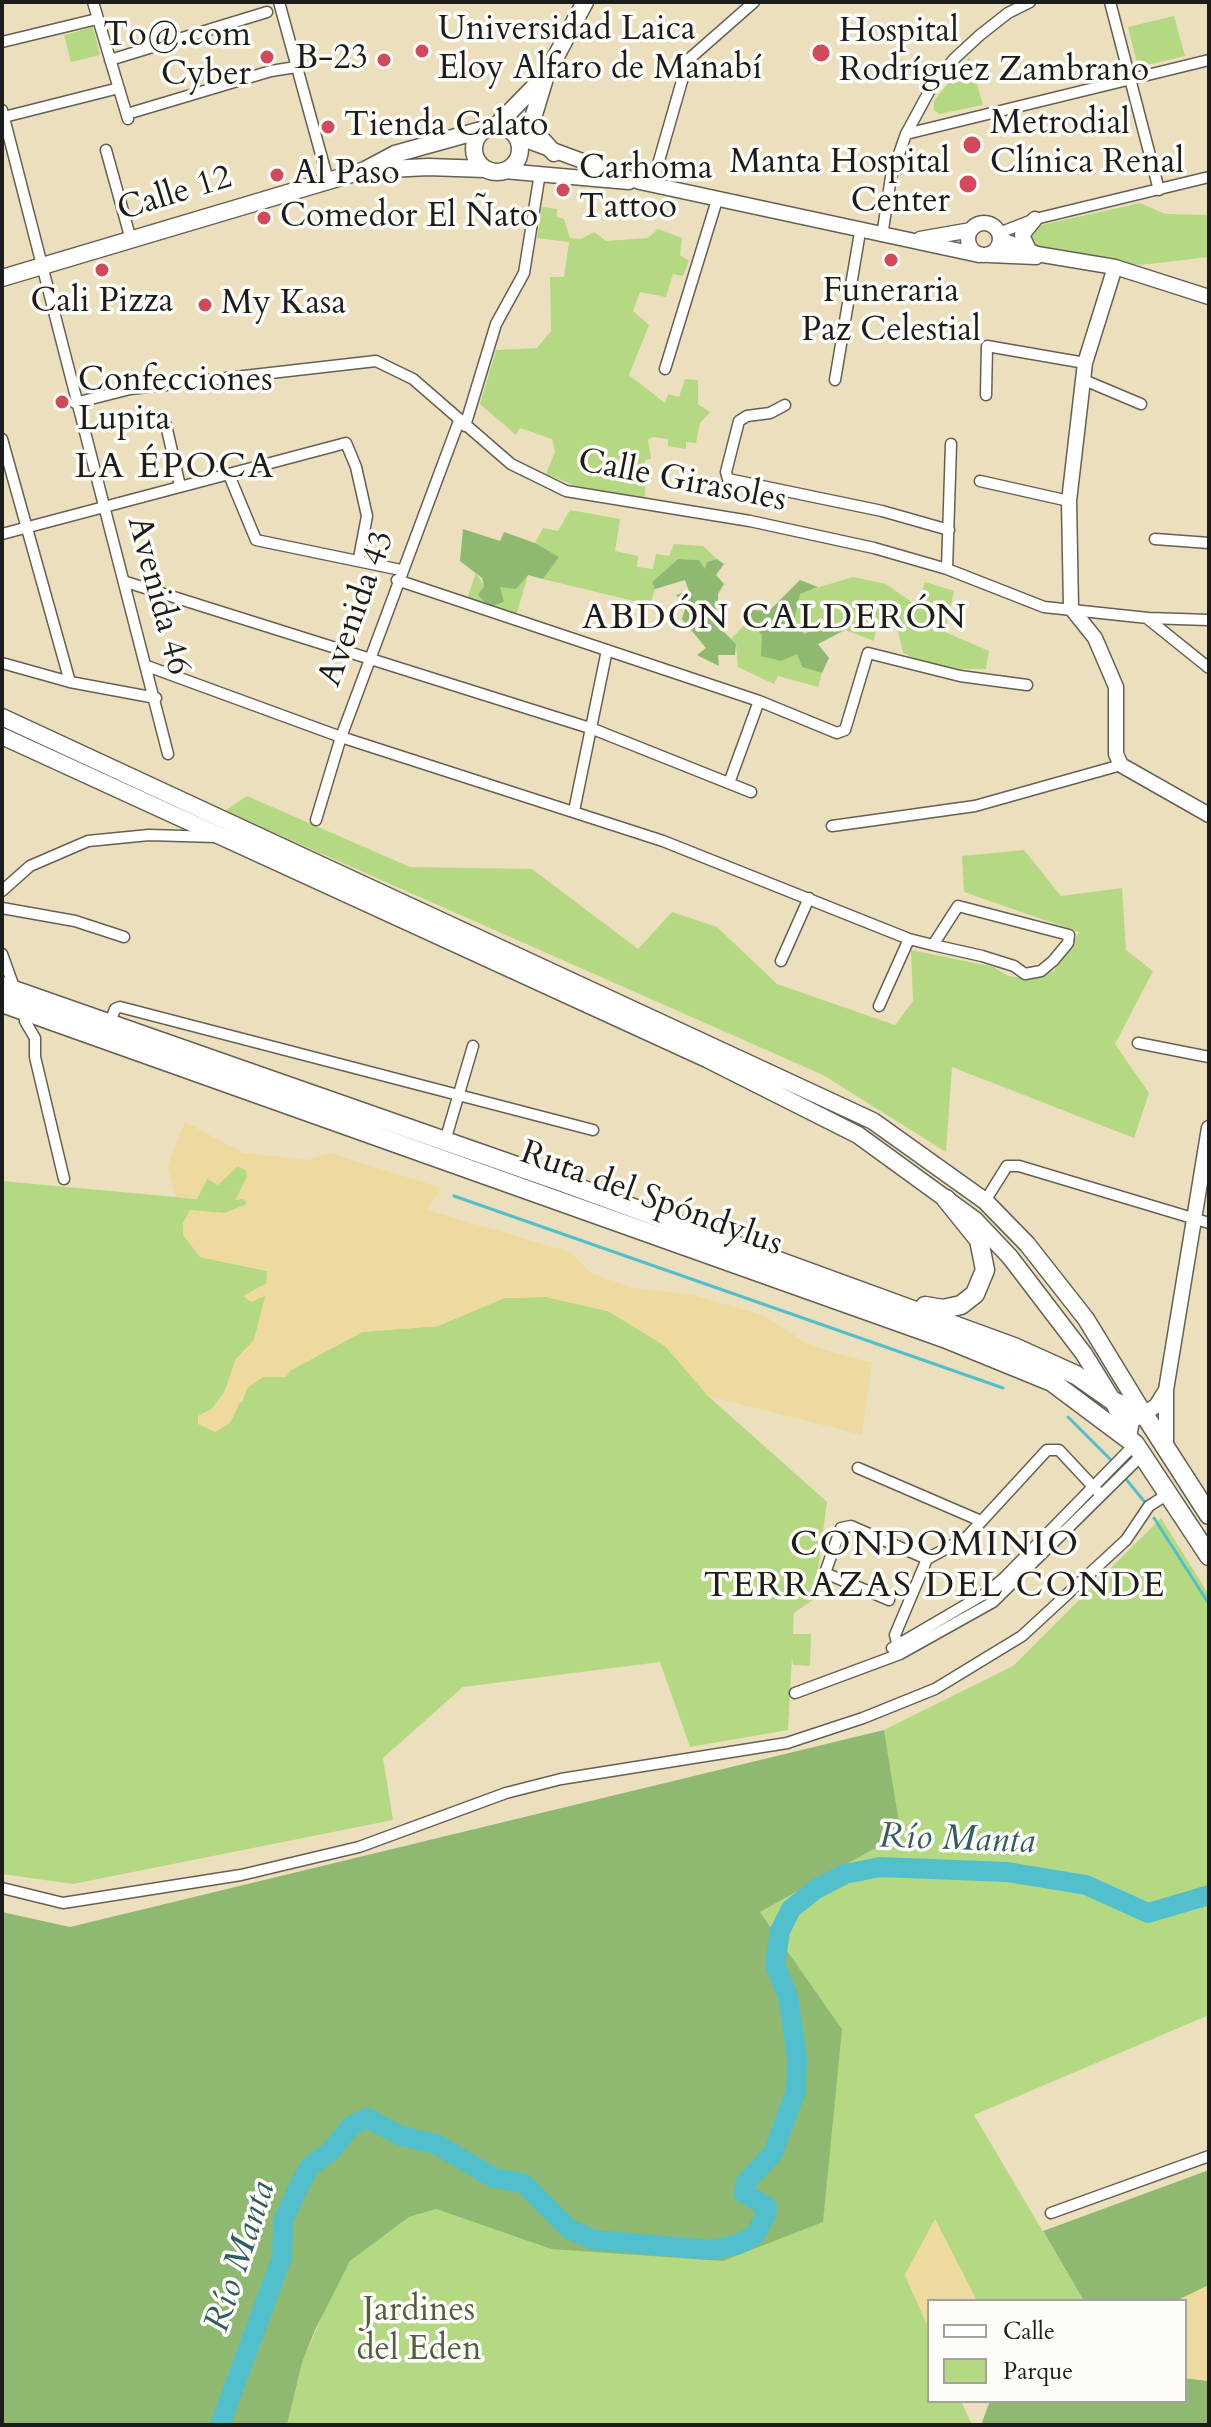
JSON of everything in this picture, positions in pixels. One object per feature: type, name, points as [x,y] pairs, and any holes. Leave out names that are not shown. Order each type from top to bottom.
[{"type":"highway","name":"Ruta del Spóndylus","points":[[6,993],[24,1010],[969,1348],[1052,1382],[1136,1445],[1209,1556]]},
{"type":"highway","name":"Ruta del Spóndylus","points":[[6,993],[110,1023],[879,1298],[1046,1361],[1076,1375],[1113,1401],[1144,1414]]},
{"type":"highway","points":[[879,1298],[943,1309],[961,1305],[975,1294],[985,1270],[983,1250],[946,1199]]},
{"type":"highway","points":[[1144,1414],[1209,1515]]},
{"type":"main road","points":[[516,136],[533,118],[546,75],[585,2]]},
{"type":"main road","points":[[546,75],[475,139],[473,152],[485,169],[602,182],[645,183]]},
{"type":"main road","points":[[533,118],[538,135],[554,153]]},
{"type":"main road","points":[[491,127],[554,153],[645,183],[717,200],[983,255],[1064,259]]},
{"type":"main road","name":"Calle 12","points":[[365,170],[395,154],[491,127]]},
{"type":"main road","points":[[504,171],[519,157],[516,136]]},
{"type":"main road","name":"Calle 12","points":[[2,278],[365,170],[428,167],[485,169]]},
{"type":"main road","points":[[1030,250],[1023,243],[1022,235],[1035,219]]},
{"type":"main road","points":[[912,241],[971,230],[984,223],[999,236],[1030,250],[1115,267],[1209,297]]},
{"type":"main road","points":[[971,230],[968,244],[983,255]]},
{"type":"main road","points":[[983,255],[998,248],[999,236]]},
{"type":"main road","points":[[1115,267],[1085,363],[1069,501],[1071,608],[1095,638],[1116,687],[1116,754],[1121,765],[1209,815]]},
{"type":"main road","points":[[2,717],[873,1121],[915,1147],[985,1201],[1051,1270],[1086,1319],[1144,1414]]},
{"type":"main road","points":[[2,736],[823,1115],[885,1152],[975,1220],[1031,1282],[1084,1354],[1136,1445]]},
{"type":"main road","points":[[1166,1448],[1166,1390],[1209,1128]]},
{"type":"main road","points":[[1136,1445],[1129,1425],[1156,1406],[1166,1390]]},
{"type":"street","points":[[93,2],[127,117],[271,71],[296,67]]},
{"type":"street","points":[[279,2],[328,180]]},
{"type":"street","points":[[645,183],[688,60],[754,2]]},
{"type":"street","points":[[882,236],[891,177],[906,134],[932,86],[954,59],[1008,13],[1030,2]]},
{"type":"street","points":[[1110,2],[1159,190]]},
{"type":"street","points":[[110,60],[267,12]]},
{"type":"street","points":[[2,42],[97,19]]},
{"type":"street","points":[[906,134],[1209,60]]},
{"type":"street","points":[[3,113],[119,88]]},
{"type":"street","name":"Avenida 46","points":[[3,113],[75,403],[126,582],[168,754]]},
{"type":"street","points":[[106,150],[131,240]]},
{"type":"street","points":[[2,167],[15,164]]},
{"type":"street","name":"Avenida 43","points":[[316,820],[341,737],[399,575],[462,423],[496,324],[524,273],[540,173]]},
{"type":"street","points":[[999,236],[1035,219],[1209,177]]},
{"type":"street","points":[[665,369],[717,200]]},
{"type":"street","points":[[835,380],[860,232]]},
{"type":"street","points":[[986,395],[987,346],[1085,363]]},
{"type":"street","name":"Calle Girasoles","points":[[75,403],[130,389],[376,361],[413,379],[511,464],[566,491],[750,521],[874,548],[947,569],[1044,607],[1148,618],[1209,620]]},
{"type":"street","points":[[1084,380],[1141,404]]},
{"type":"street","points":[[785,405],[770,413],[744,416],[739,421],[726,472],[728,479],[882,511],[949,530]]},
{"type":"street","points":[[166,425],[180,486]]},
{"type":"street","points":[[2,439],[70,682]]},
{"type":"street","points":[[2,534],[346,443],[356,467],[367,516],[359,558]]},
{"type":"street","points":[[947,569],[951,444]]},
{"type":"street","points":[[229,475],[256,540],[359,558],[842,733],[868,653],[960,676],[1027,685]]},
{"type":"street","points":[[980,481],[1069,501]]},
{"type":"street","points":[[1155,539],[1209,543]]},
{"type":"street","points":[[126,582],[593,729],[751,792]]},
{"type":"street","points":[[1148,618],[1209,668]]},
{"type":"street","points":[[574,811],[607,650]]},
{"type":"street","points":[[2,663],[70,682],[156,698]]},
{"type":"street","points":[[147,666],[341,737],[663,841],[909,939],[1014,966],[1025,974],[1041,971],[1062,953],[1069,935],[958,906],[933,945]]},
{"type":"street","points":[[729,783],[759,701]]},
{"type":"street","points":[[832,826],[975,806],[1121,765]]},
{"type":"street","points":[[2,891],[30,866],[88,841],[149,835],[223,837]]},
{"type":"street","points":[[781,961],[809,898]]},
{"type":"street","points":[[2,908],[75,921],[124,937]]},
{"type":"street","points":[[879,1006],[909,939]]},
{"type":"street","points":[[2,954],[6,993]]},
{"type":"street","points":[[110,1023],[115,1009],[120,1007],[593,1130]]},
{"type":"street","points":[[24,1010],[25,1021],[35,1038],[35,1057],[64,1179]]},
{"type":"street","points":[[1138,1043],[1209,1057]]},
{"type":"street","points":[[445,1141],[473,1046]]},
{"type":"street","points":[[985,1201],[1007,1166],[1019,1166],[1152,1209],[1209,1223]]},
{"type":"street","points":[[795,1693],[880,1662],[989,1598],[1058,1529],[1092,1486],[1136,1445]]},
{"type":"street","points":[[1058,1529],[1124,1472],[1136,1445]]},
{"type":"street","points":[[898,1649],[895,1635],[927,1559],[958,1544],[1050,1448],[1059,1450],[1101,1495]]},
{"type":"street","points":[[858,1468],[981,1521]]},
{"type":"street","points":[[2,1888],[63,1903],[241,1875],[359,1847],[506,1793],[561,1779],[787,1743],[863,1718],[935,1689],[1022,1636],[1126,1540],[1149,1506],[1168,1494]]},
{"type":"street","points":[[889,1600],[825,1573],[841,1528],[851,1526],[927,1559]]},
{"type":"street","points":[[1051,2213],[1209,2156]]},
{"type":"green space","points":[[1174,16],[1185,56],[1138,67],[1128,27]]},
{"type":"green space","points":[[93,27],[100,55],[71,62],[64,35]]},
{"type":"green space","points":[[969,57],[983,105],[939,114],[934,110],[934,101]]},
{"type":"green space","points":[[1140,203],[1165,214],[1209,215],[1209,257],[1140,265],[1045,249],[1034,246],[1030,239],[1037,226]]},
{"type":"green space","points":[[542,207],[557,209],[557,217],[564,219],[570,238],[581,239],[594,232],[606,241],[648,238],[658,229],[682,238],[680,255],[689,261],[683,276],[673,274],[666,297],[640,292],[633,311],[649,325],[629,375],[665,403],[668,394],[679,397],[685,379],[698,380],[698,404],[710,412],[700,423],[696,443],[686,442],[686,449],[668,446],[668,439],[652,437],[648,440],[651,459],[645,460],[645,498],[576,486],[546,474],[555,452],[552,439],[520,428],[516,435],[480,404],[496,350],[537,348],[551,331],[550,277],[564,277],[569,242],[537,238]]},
{"type":"green space","points":[[570,510],[620,519],[615,551],[638,556],[637,567],[653,569],[656,554],[669,556],[674,544],[703,546],[717,559],[707,562],[705,570],[699,560],[678,559],[652,582],[655,589],[650,605],[543,579],[558,557],[535,543],[543,528],[558,531]]},
{"type":"green space","points":[[463,529],[500,541],[504,532],[535,543],[559,557],[543,579],[528,575],[516,589],[500,587],[504,602],[489,607],[478,595],[484,586],[482,578],[460,561]]},
{"type":"green space","points":[[678,559],[699,560],[705,569],[707,562],[717,559],[724,564],[716,575],[724,584],[718,594],[718,608],[712,610],[710,618],[736,644],[735,655],[718,655],[719,666],[697,655],[706,648],[682,619],[686,606],[676,595],[689,591],[685,580],[655,589],[652,582]]},
{"type":"green space","points":[[476,573],[484,586],[499,586],[528,575],[515,619],[466,602]]},
{"type":"green space","points":[[853,577],[886,584],[917,606],[925,582],[954,591],[945,632],[989,651],[986,669],[939,669],[903,653],[897,627],[876,625],[874,641],[829,624],[804,634],[793,622],[800,593]]},
{"type":"green space","points":[[800,580],[818,587],[800,594],[794,621],[804,634],[828,624],[845,630],[818,644],[829,658],[822,673],[802,667],[797,654],[781,661],[761,656],[762,635],[748,621],[752,610],[769,611]]},
{"type":"green space","points":[[748,621],[763,635],[797,654],[802,667],[822,673],[818,687],[778,676],[774,684],[738,667],[736,644],[731,639]]},
{"type":"green space","points":[[247,796],[410,867],[532,869],[638,949],[672,912],[717,927],[777,984],[895,1025],[913,1001],[911,950],[994,967],[1008,976],[1031,979],[1054,971],[1079,932],[964,892],[962,856],[1024,850],[1061,896],[1122,888],[1126,950],[1153,971],[1115,1044],[1149,1093],[1134,1138],[952,1067],[946,1152],[823,1075],[225,811]]},
{"type":"green space","points":[[238,1165],[247,1171],[247,1177],[236,1200],[244,1198],[247,1205],[225,1213],[190,1211],[200,1257],[267,1271],[266,1295],[254,1340],[236,1359],[225,1391],[212,1409],[198,1416],[242,1402],[247,1388],[262,1377],[291,1370],[362,1332],[438,1326],[504,1298],[546,1297],[608,1311],[666,1346],[708,1396],[827,1502],[814,1599],[794,1613],[793,1634],[811,1634],[810,1666],[793,1665],[792,1657],[788,1730],[690,1747],[660,1662],[463,1687],[383,1758],[393,1820],[73,1884],[2,1874],[2,1181],[197,1199],[207,1179]]},
{"type":"green space","name":"Jardines del Eden","points":[[1161,1518],[1209,1595],[1209,2015],[974,2115],[1083,2299],[976,2299],[935,2220],[905,2275],[927,2324],[927,2403],[962,2403],[972,2425],[287,2425],[302,2363],[333,2290],[350,2261],[409,2217],[436,2209],[551,2249],[842,2029],[760,1912],[901,1834],[884,1730],[1013,1666]]},
{"type":"green space","points":[[884,1730],[901,1834],[760,1912],[842,2029],[823,2222],[723,2261],[551,2249],[436,2209],[409,2217],[350,2261],[302,2363],[287,2425],[2,2425],[2,1912],[70,1927]]},
{"type":"green space","points":[[1209,2170],[1209,2285],[1180,2299],[1083,2299],[1043,2231]]},
{"type":"green space","points":[[1187,2378],[1209,2381],[1209,2425],[981,2425],[989,2403],[1187,2403]]},
{"type":"sand","points":[[185,1122],[244,1153],[307,1160],[330,1153],[442,1188],[427,1210],[570,1252],[591,1273],[634,1288],[694,1295],[765,1316],[811,1346],[872,1363],[862,1435],[708,1396],[665,1346],[608,1311],[546,1297],[504,1298],[438,1326],[362,1332],[291,1370],[286,1377],[263,1377],[247,1388],[230,1423],[215,1432],[198,1424],[198,1416],[212,1409],[225,1391],[236,1359],[254,1340],[265,1296],[251,1302],[243,1296],[267,1283],[267,1271],[200,1257],[183,1235],[183,1223],[190,1210],[225,1213],[247,1204],[244,1199],[235,1200],[247,1177],[246,1171],[238,1166],[218,1185],[207,1179],[197,1199],[176,1197],[167,1167]]},
{"type":"sand","points":[[935,2219],[976,2299],[927,2299],[927,2324],[905,2275]]},
{"type":"sand","points":[[1209,2285],[1209,2381],[1187,2378],[1187,2299],[1180,2299]]},
{"type":"waterway","points":[[454,1196],[1003,1388]]},
{"type":"waterway","points":[[1068,1417],[1113,1462]]},
{"type":"waterway","points":[[1125,1478],[1144,1501]]},
{"type":"waterway","points":[[1154,1518],[1209,1604]]},
{"type":"waterway","name":"Río Manta","points":[[220,2425],[282,2257],[283,2221],[310,2166],[330,2152],[351,2126],[367,2118],[401,2136],[436,2144],[494,2178],[523,2183],[569,2229],[594,2240],[711,2250],[736,2245],[754,2236],[766,2215],[767,2207],[744,2193],[746,2182],[773,2153],[796,2091],[797,2058],[788,1996],[775,1965],[780,1931],[791,1909],[816,1889],[845,1874],[880,1867],[1007,1872],[1086,1885],[1148,1913],[1209,1895]]},
{"type":"place","name":"Universidad Laica Eloy Alfaro de Manabí","points":[[422,51]]},
{"type":"place","name":"Hospital Rodríguez Zambrano","points":[[821,53]]},
{"type":"place","name":"To@.com Cyber","points":[[267,57]]},
{"type":"place","name":"B-23","points":[[384,60]]},
{"type":"place","name":"Tienda Calato","points":[[328,127]]},
{"type":"place","name":"Metrodial Clínica Renal","points":[[972,145]]},
{"type":"place","name":"Al Paso","points":[[277,175]]},
{"type":"place","name":"Manta Hospital Center","points":[[968,184]]},
{"type":"place","name":"Carhoma Tattoo","points":[[563,190]]},
{"type":"place","name":"Comedor El Ñato","points":[[264,218]]},
{"type":"place","name":"Funeraria Paz Celestial","points":[[891,260]]},
{"type":"place","name":"Cali Pizza","points":[[102,270]]},
{"type":"place","name":"My Kasa","points":[[205,305]]},
{"type":"place","name":"Confecciones Lupita","points":[[62,402]]},
{"type":"district","name":"LA ÉPOCA","points":[[175,469]]},
{"type":"district","name":"ABDÓN CALDERÓN","points":[[775,620]]},
{"type":"district","name":"CONDOMINIO TERRAZAS DEL CONDE","points":[[935,1568]]}]
